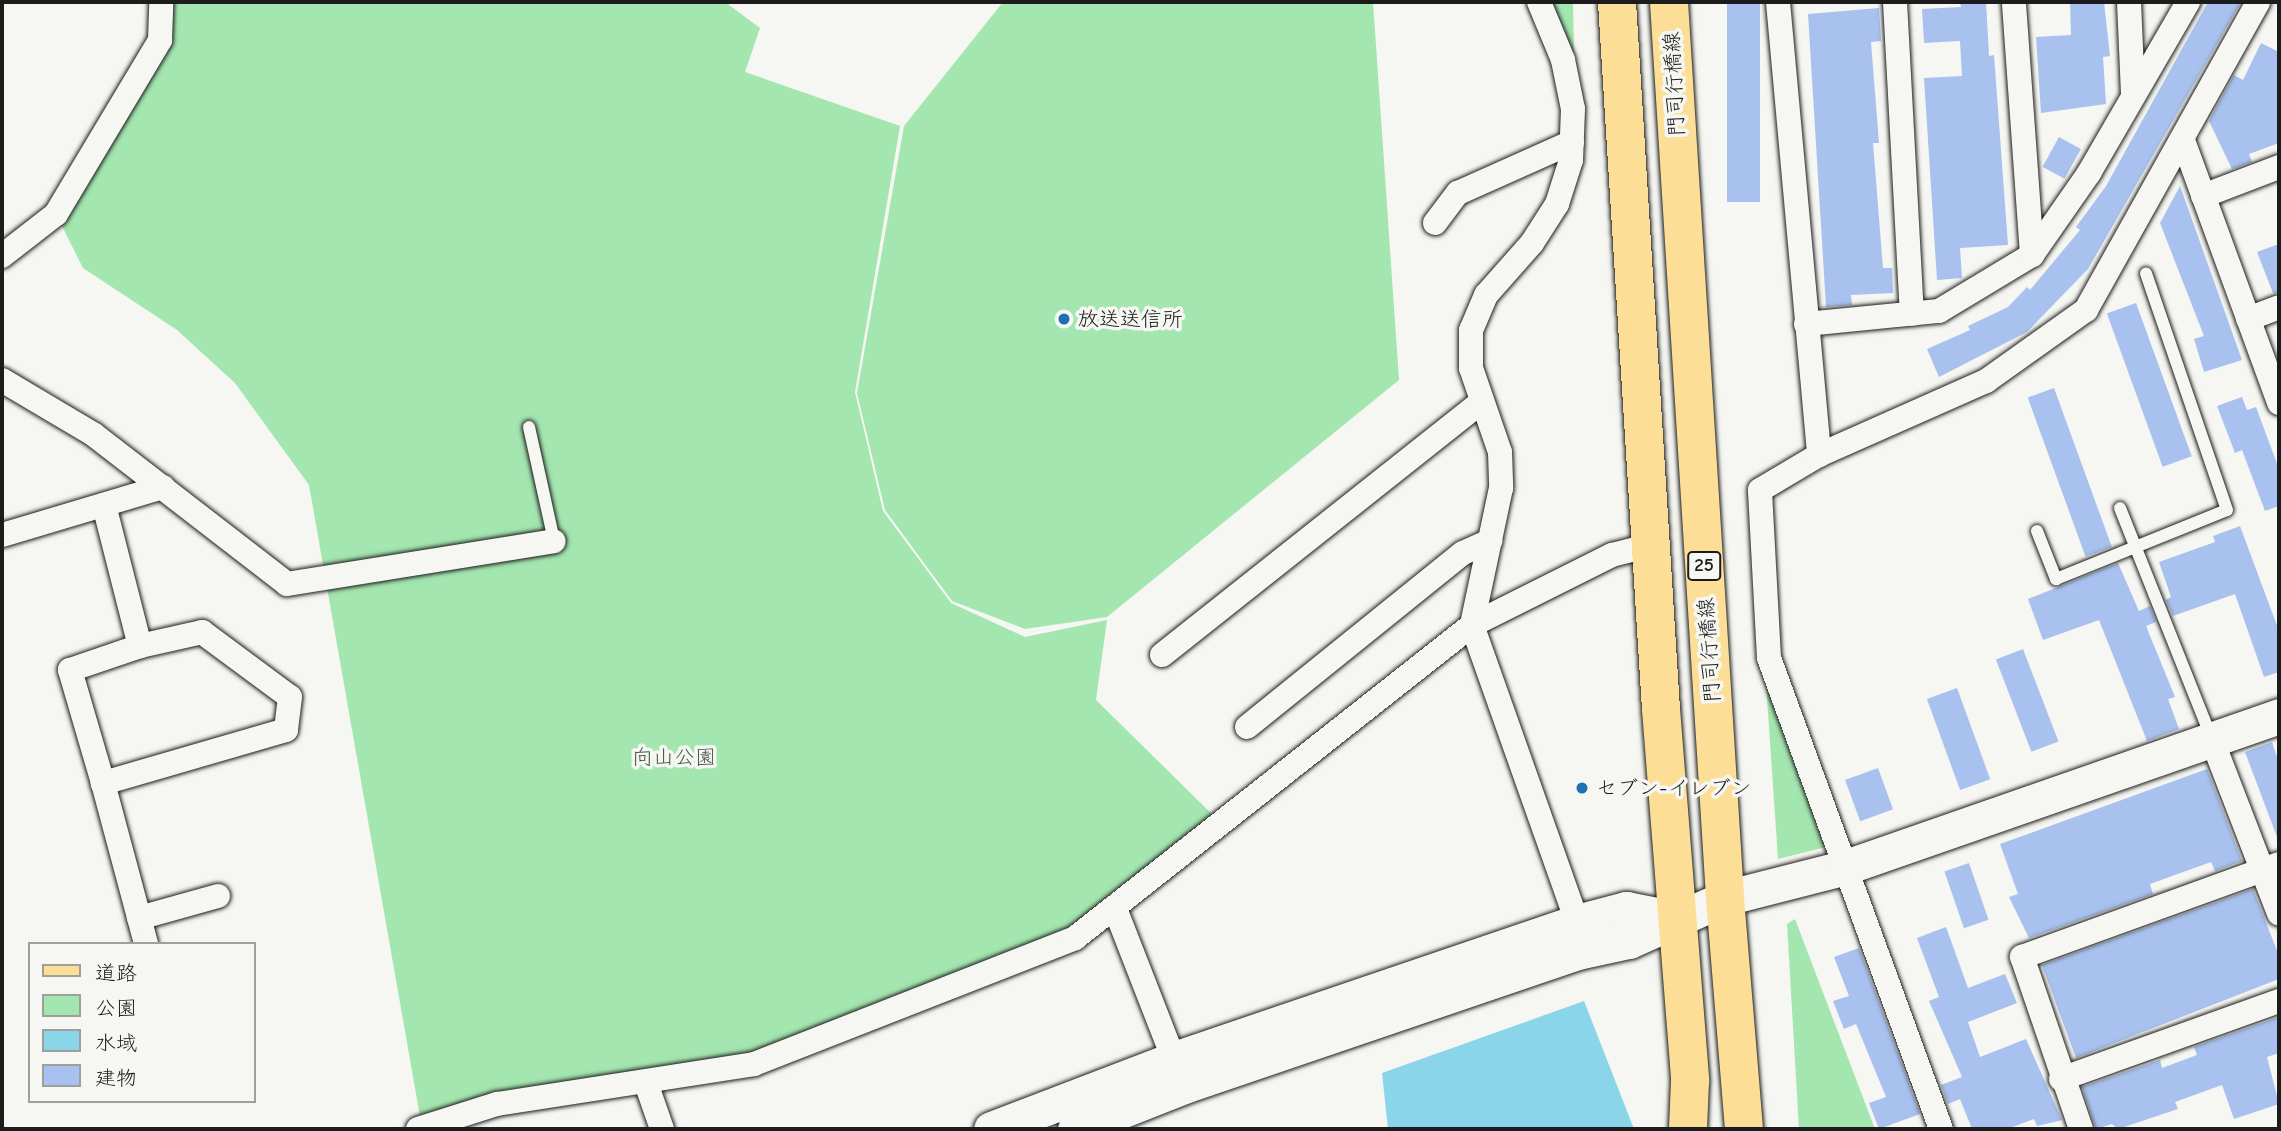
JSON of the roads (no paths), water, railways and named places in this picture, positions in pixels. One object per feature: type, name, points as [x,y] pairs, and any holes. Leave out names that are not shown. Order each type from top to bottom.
[{"type":"main road","points":[[1617,2],[1650,545],[1690,1081],[1688,1129]]},
{"type":"main road","name":"門司行橋線","points":[[1669,2],[1725,898],[1744,1129]]},
{"type":"street","points":[[2,256],[56,214],[160,40],[161,2]]},
{"type":"street","points":[[1539,2],[1563,60],[1573,109],[1572,160],[1557,204],[1532,243],[1486,295],[1471,330],[1471,368],[1500,452],[1501,488],[1472,625],[1577,937]]},
{"type":"street","points":[[1778,2],[1819,455]]},
{"type":"street","points":[[1895,2],[1912,314]]},
{"type":"street","points":[[2014,2],[2032,256]]},
{"type":"street","points":[[2129,2],[2134,96]]},
{"type":"street","points":[[1806,324],[1939,311],[2032,256],[2089,173],[2188,2]]},
{"type":"street","points":[[1941,1129],[1843,868],[1769,658],[1760,490],[1819,455],[1986,381],[2086,310],[2184,143],[2258,2]]},
{"type":"street","points":[[1435,223],[1458,193],[1572,142]]},
{"type":"street","points":[[2184,143],[2279,403]]},
{"type":"street","points":[[2203,196],[2279,167]]},
{"type":"street","points":[[2248,319],[2279,307]]},
{"type":"street","points":[[2,380],[93,434],[286,584],[554,541]]},
{"type":"street","points":[[1162,655],[1481,402]]},
{"type":"street","points":[[2,535],[163,487]]},
{"type":"street","points":[[104,505],[140,646]]},
{"type":"street","points":[[1247,727],[1463,553],[1490,541]]},
{"type":"street","points":[[418,1129],[497,1104],[646,1083],[754,1064],[1075,938],[1116,911],[1472,625],[1612,555],[1650,545]]},
{"type":"street","points":[[103,783],[286,730],[290,697],[202,632],[140,646],[70,670],[145,942]]},
{"type":"street","points":[[991,1129],[1179,1073],[1577,937],[1626,909],[1677,919],[1725,898],[1843,868],[2279,716]]},
{"type":"street","points":[[2212,740],[2271,867],[2279,914]]},
{"type":"street","points":[[2081,1129],[2061,1079],[2022,957],[2271,867]]},
{"type":"street","points":[[139,918],[218,896]]},
{"type":"street","points":[[1116,911],[1179,1073]]},
{"type":"street","points":[[2061,1079],[2279,1001]]},
{"type":"street","points":[[1075,1129],[1179,1073]]},
{"type":"street","points":[[646,1083],[662,1129]]},
{"type":"lane","points":[[2037,531],[2056,579],[2227,510],[2146,273]]},
{"type":"lane","points":[[529,427],[554,541]]},
{"type":"lane","points":[[2120,508],[2212,740]]},
{"type":"water","points":[[1584,1001],[1634,1129],[1388,1129],[1382,1073]]},
{"type":"place","name":"放送送信所","points":[[1064,319]]},
{"type":"place","name":"セブン-イレブン","points":[[1582,788]]},
{"type":"park label","name":"向山公園","points":[[674,757]]}]
